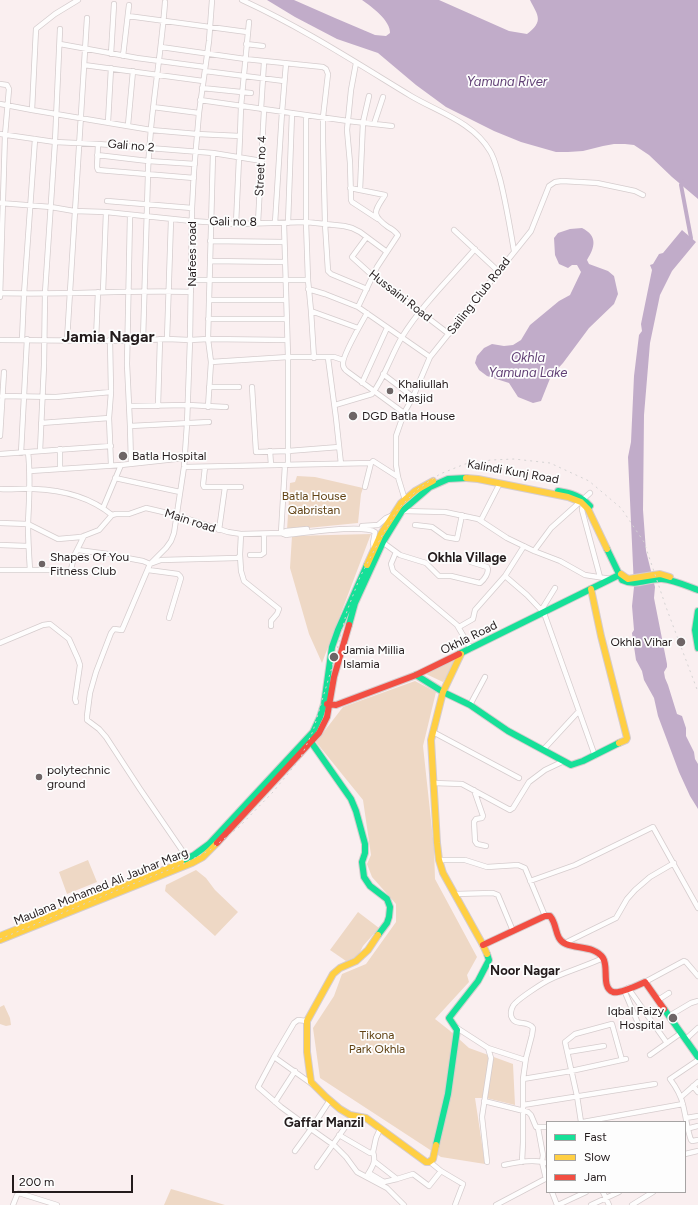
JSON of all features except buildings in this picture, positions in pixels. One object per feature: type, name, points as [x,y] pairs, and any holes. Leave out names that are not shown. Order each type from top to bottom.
[{"type":"street","points":[[32,110],[36,29],[55,14],[78,0]]},
{"type":"street","name":"Nafees road","points":[[150,564],[169,545],[174,533],[185,458],[192,280],[192,208],[196,134],[207,54],[212,0]]},
{"type":"street","points":[[242,0],[292,25],[422,102],[462,123],[479,137],[491,151],[497,168],[514,251]]},
{"type":"street","points":[[143,340],[148,161],[165,2]]},
{"type":"street","points":[[111,54],[114,4]]},
{"type":"street","points":[[123,56],[129,5]]},
{"type":"street","points":[[128,16],[247,32]]},
{"type":"street","points":[[67,340],[78,143],[87,18]]},
{"type":"street","points":[[236,224],[244,59],[249,22]]},
{"type":"street","points":[[40,451],[45,293],[57,114],[60,30]]},
{"type":"street","points":[[60,44],[244,76],[284,81]]},
{"type":"street","points":[[246,44],[263,46]]},
{"type":"street","points":[[161,47],[264,62],[323,67],[328,70],[323,118],[325,224],[329,272],[343,280],[367,289]]},
{"type":"street","name":"Street no 4","points":[[258,223],[262,161],[264,62]]},
{"type":"street","points":[[356,63],[351,90],[347,137],[350,162],[351,200],[396,232],[398,235],[377,267],[358,307]]},
{"type":"street","points":[[275,223],[286,64]]},
{"type":"street","points":[[84,65],[203,81]]},
{"type":"street","points":[[108,122],[111,68]]},
{"type":"street","points":[[128,125],[133,72]]},
{"type":"street","points":[[0,84],[7,85],[8,87],[8,106],[2,135],[0,297]]},
{"type":"street","points":[[202,88],[251,93]]},
{"type":"street","points":[[360,190],[363,122],[369,96]]},
{"type":"street","points":[[374,124],[383,97]]},
{"type":"street","points":[[200,100],[323,118],[392,126]]},
{"type":"street","points":[[0,104],[151,130],[240,136]]},
{"type":"street","points":[[153,107],[199,113]]},
{"type":"street","points":[[281,534],[288,451],[288,357],[284,242],[292,113]]},
{"type":"street","points":[[306,115],[306,222],[308,289],[314,358]]},
{"type":"street","name":"Gali no 2","points":[[2,135],[55,142],[213,153],[262,161]]},
{"type":"street","points":[[21,453],[24,396],[24,294],[35,139]]},
{"type":"street","points":[[98,144],[96,167],[98,170],[194,178]]},
{"type":"street","points":[[208,406],[210,362],[208,319],[213,153]]},
{"type":"street","points":[[97,155],[148,161],[195,164]]},
{"type":"street","name":"Sailing Club Road","points":[[405,500],[398,477],[396,464],[396,436],[404,413],[413,397],[430,357],[533,228],[550,185],[555,182],[562,181],[597,183],[635,191],[643,195]]},
{"type":"street","points":[[350,188],[385,195],[376,210],[378,220]]},
{"type":"street","points":[[107,201],[192,208]]},
{"type":"street","name":"Gali no 8","points":[[1,203],[51,207],[74,211],[147,216],[171,220],[236,224],[306,222],[347,226],[360,232],[366,238],[387,252]]},
{"type":"street","points":[[96,340],[106,212]]},
{"type":"street","points":[[130,215],[127,372],[132,463]]},
{"type":"street","points":[[167,339],[171,220]]},
{"type":"street","points":[[454,230],[498,270]]},
{"type":"street","name":"Hussaini Road","points":[[366,238],[352,257],[373,276],[449,334]]},
{"type":"street","points":[[210,242],[284,242]]},
{"type":"street","points":[[335,405],[372,394],[402,337],[420,312],[475,249]]},
{"type":"street","points":[[210,261],[285,262]]},
{"type":"street","points":[[192,280],[308,280]]},
{"type":"street","points":[[308,289],[325,294],[367,312],[387,328],[430,357]]},
{"type":"street","points":[[0,293],[24,294],[128,291],[191,292]]},
{"type":"street","points":[[209,300],[286,300]]},
{"type":"street","points":[[311,311],[358,328]]},
{"type":"street","points":[[367,312],[343,360],[344,368],[404,413]]},
{"type":"street","points":[[208,319],[286,319]]},
{"type":"street","points":[[362,383],[387,328]]},
{"type":"street","points":[[0,340],[128,341],[160,339],[190,340],[208,338],[287,340]]},
{"type":"street","points":[[158,406],[160,339]]},
{"type":"street","points":[[110,340],[111,392],[109,418],[111,465]]},
{"type":"street","points":[[210,362],[288,357],[334,357],[343,360]]},
{"type":"street","points":[[328,358],[335,405],[340,464]]},
{"type":"street","points":[[0,436],[4,372]]},
{"type":"street","points":[[383,374],[413,397]]},
{"type":"street","points":[[209,387],[239,387]]},
{"type":"street","points":[[252,387],[256,452],[339,447]]},
{"type":"street","points":[[2,396],[56,397],[111,392]]},
{"type":"street","points":[[129,406],[188,405],[226,407]]},
{"type":"street","points":[[41,423],[109,418]]},
{"type":"street","points":[[130,426],[209,422]]},
{"type":"street","points":[[0,454],[111,446]]},
{"type":"street","points":[[60,449],[60,469]]},
{"type":"street","points":[[270,451],[270,465]]},
{"type":"street","points":[[28,452],[30,471],[28,524],[30,570]]},
{"type":"street","points":[[30,471],[121,465],[185,458]]},
{"type":"street","points":[[184,467],[340,464],[371,463],[373,461],[398,477]]},
{"type":"street","points":[[365,487],[371,463]]},
{"type":"street","points":[[103,508],[121,465]]},
{"type":"street","points":[[206,467],[204,487],[241,487]]},
{"type":"street","name":"Kalindi Kunj Road","points":[[326,704],[355,603],[380,540],[401,503],[415,491],[429,483],[460,474],[485,477],[569,493],[579,496],[583,502]]},
{"type":"street","points":[[115,478],[180,492]]},
{"type":"street","name":"Kalindi Kunj Road","points":[[326,704],[332,647],[374,548],[402,511],[430,487],[448,479],[461,478],[500,483],[568,497],[583,502]]},
{"type":"street","points":[[481,520],[500,483]]},
{"type":"street","points":[[219,530],[224,487]]},
{"type":"street","points":[[0,489],[30,489],[70,493],[103,508],[112,516],[99,530],[84,536],[58,539],[28,524],[0,523]]},
{"type":"street","points":[[534,551],[551,528],[583,502],[590,493]]},
{"type":"street","points":[[583,502],[592,515],[622,580],[630,581],[654,577],[698,587]]},
{"type":"street","points":[[583,502],[582,510],[600,577]]},
{"type":"street","points":[[583,502],[592,509],[622,575],[630,581]]},
{"type":"street","name":"Main road","points":[[112,516],[116,514],[129,514],[146,508],[176,515],[219,530],[241,534],[286,535],[334,530],[367,529],[375,532],[373,543],[374,548]]},
{"type":"street","points":[[402,511],[433,511],[462,515],[481,520],[507,538],[560,561],[585,575],[611,578]]},
{"type":"street","points":[[281,534],[286,531],[333,527],[374,526],[393,515]]},
{"type":"street","points":[[415,525],[432,528],[446,537],[457,539],[462,515]]},
{"type":"street","points":[[241,534],[241,571],[244,581],[279,609],[271,621],[271,626]]},
{"type":"street","points":[[250,555],[264,554],[264,534]]},
{"type":"street","points":[[0,570],[71,570],[74,556],[84,536]]},
{"type":"street","points":[[380,540],[400,555],[426,563],[438,575],[451,576],[481,583],[488,569],[487,567],[471,562]]},
{"type":"street","points":[[0,544],[28,546]]},
{"type":"street","points":[[459,627],[473,619],[475,610],[505,576],[524,546]]},
{"type":"street","points":[[78,550],[108,554]]},
{"type":"street","points":[[396,552],[391,564],[393,571],[459,627],[471,650]]},
{"type":"street","points":[[116,556],[143,561],[150,564],[161,560],[237,558],[240,554]]},
{"type":"street","points":[[150,564],[122,630],[114,629],[111,633],[96,672],[90,693],[87,718],[88,722],[99,729],[106,737],[188,859]]},
{"type":"street","points":[[148,570],[178,574],[181,578],[169,618]]},
{"type":"street","points":[[505,576],[543,611],[595,756]]},
{"type":"street","name":"Okhla Road","points":[[326,704],[336,705],[416,675],[471,650],[543,611],[611,578],[619,576]]},
{"type":"street","points":[[684,584],[698,590]]},
{"type":"street","points":[[543,611],[555,588]]},
{"type":"street","points":[[416,675],[443,692],[470,705],[508,731],[564,761],[573,765],[595,756],[627,739],[601,636],[591,589]]},
{"type":"street","points":[[698,611],[695,635],[698,648]]},
{"type":"street","points":[[0,643],[43,624],[50,624],[63,634],[69,639],[80,665],[76,702]]},
{"type":"street","points":[[461,654],[443,692],[431,745],[437,843],[439,860],[443,873],[483,945],[489,960],[478,981],[449,1020],[457,1028],[488,1048],[525,1060]]},
{"type":"street","points":[[470,705],[485,677]]},
{"type":"street","name":"Maulana Mohamed Ali Jauhar Marg","points":[[0,936],[185,866],[203,856],[242,818],[319,733],[327,716],[326,704]]},
{"type":"street","name":"Maulana Mohamed Ali Jauhar Marg","points":[[0,940],[188,859],[209,844],[312,732],[326,704]]},
{"type":"street","points":[[543,750],[579,711]]},
{"type":"street","points":[[433,732],[519,778]]},
{"type":"street","points":[[311,742],[352,802],[365,844],[365,853],[362,862],[364,877],[370,886],[387,899],[390,907],[389,916],[386,923],[368,950],[356,961],[340,968],[333,974],[306,1021],[307,1052],[312,1084]]},
{"type":"street","points":[[433,782],[457,783],[467,786],[510,810],[513,808],[529,782],[545,770],[564,761]]},
{"type":"street","points":[[473,789],[483,816],[482,818],[476,819],[474,822],[475,842],[486,846]]},
{"type":"street","points":[[530,882],[575,865],[652,827],[655,828],[698,908]]},
{"type":"street","points":[[439,860],[465,860],[487,867],[518,865],[525,868],[545,916]]},
{"type":"street","points":[[565,943],[616,918],[627,899],[635,890],[674,862]]},
{"type":"street","points":[[455,894],[493,893],[498,895],[513,931]]},
{"type":"street","points":[[483,945],[545,916],[550,916],[559,939],[575,947],[592,950],[603,958],[608,989],[612,992],[616,993],[644,982],[684,961],[698,976]]},
{"type":"street","points":[[522,1162],[523,1079],[525,1060],[532,1036],[532,1028],[529,1024],[513,1020],[511,1016],[513,1006],[547,981],[603,958]]},
{"type":"street","points":[[644,982],[686,1039],[698,1059],[670,1079],[678,1090],[683,1104],[686,1118],[686,1129],[691,1140],[698,1140]]},
{"type":"street","points":[[626,989],[640,1028]]},
{"type":"street","points":[[626,989],[666,1043]]},
{"type":"street","points":[[658,1000],[669,993]]},
{"type":"street","points":[[669,1016],[691,1003],[698,1001]]},
{"type":"street","points":[[306,1021],[298,1020],[294,1023],[258,1087],[275,1102],[333,1144],[346,1157],[357,1172],[384,1182],[397,1180],[413,1174],[429,1186],[441,1171]]},
{"type":"street","points":[[523,1079],[571,1070],[624,1059],[612,1024],[574,1035],[565,1042],[568,1052],[571,1070],[582,1121]]},
{"type":"street","points":[[430,1162],[434,1156],[444,1114],[457,1028]]},
{"type":"street","points":[[686,1039],[698,1028]]},
{"type":"street","points":[[650,1055],[681,1033]]},
{"type":"street","points":[[568,1052],[604,1046]]},
{"type":"street","points":[[487,1162],[482,1117],[491,1058],[488,1048]]},
{"type":"street","points":[[274,1057],[295,1071],[348,1113],[353,1116],[364,1117],[426,1162],[430,1162],[441,1171],[463,1184],[455,1205]]},
{"type":"street","points":[[275,1102],[295,1071]]},
{"type":"street","points":[[680,1097],[698,1082]]},
{"type":"street","points":[[484,1101],[523,1108],[577,1096],[655,1084]]},
{"type":"street","points":[[693,1086],[698,1092]]},
{"type":"street","points":[[295,1152],[330,1100]]},
{"type":"street","points":[[588,1121],[683,1104]]},
{"type":"street","points":[[504,1165],[522,1162],[545,1162],[538,1128],[531,1115],[523,1108]]},
{"type":"street","points":[[317,1167],[353,1116]]},
{"type":"street","points":[[686,1118],[698,1116]]},
{"type":"street","points":[[686,1129],[698,1126]]},
{"type":"street","points":[[538,1128],[546,1127]]},
{"type":"street","points":[[368,1175],[374,1164],[375,1157],[373,1152],[376,1138],[380,1129]]},
{"type":"street","points":[[339,1135],[369,1153],[373,1152]]},
{"type":"street","points":[[686,1154],[698,1151]]},
{"type":"street","points":[[374,1162],[397,1180]]},
{"type":"street","points":[[368,1175],[387,1188],[404,1205]]},
{"type":"street","points":[[496,1205],[546,1180]]},
{"type":"street","points":[[13,1205],[17,1195],[20,1193],[57,1205]]},
{"type":"street","points":[[552,1193],[558,1205],[584,1193]]},
{"type":"street","points":[[604,1193],[609,1205]]},
{"type":"street","points":[[591,1205],[617,1193]]},
{"type":"street","points":[[632,1205],[651,1193]]},
{"type":"green space","name":"Batla House Qabristan","points":[[297,476],[315,477],[363,488],[358,523],[287,530],[290,483],[295,482]]},
{"type":"green space","points":[[371,534],[322,663],[309,634],[290,568],[292,536]]},
{"type":"green space","points":[[452,659],[456,661],[443,682],[426,674]]},
{"type":"green space","name":"Tikona Park Okhla","points":[[415,681],[436,692],[423,746],[434,848],[435,879],[477,957],[467,975],[469,982],[435,1019],[469,1048],[513,1064],[515,1105],[486,1098],[475,1098],[485,1164],[441,1157],[320,1078],[313,1028],[334,996],[342,974],[366,964],[396,922],[396,904],[372,877],[367,864],[371,855],[363,800],[316,742],[343,707]]},
{"type":"green space","points":[[88,860],[97,882],[67,894],[59,872]]},
{"type":"green space","points":[[196,870],[206,878],[215,890],[238,912],[215,936],[165,891],[166,885]]},
{"type":"green space","points":[[358,912],[379,928],[363,946],[358,956],[346,961],[330,950]]},
{"type":"green space","points":[[4,1005],[10,1018],[11,1025],[6,1026],[0,1024],[0,1007]]},
{"type":"green space","points":[[171,1189],[178,1191],[225,1205],[164,1205]]},
{"type":"water","name":"Yamuna River","points":[[267,0],[294,0],[375,35],[386,36],[390,33],[384,19],[362,0],[439,0],[509,31],[527,34],[538,22],[537,14],[530,0],[698,0],[698,199],[649,155],[634,145],[614,144],[583,151],[556,152],[521,142],[494,131],[446,107],[416,85],[378,53],[337,39],[295,17]]},
{"type":"water","name":"Okhla Yamuna Lake","points":[[582,228],[591,235],[594,242],[592,251],[587,260],[589,264],[608,271],[614,276],[618,294],[614,304],[589,328],[563,363],[551,376],[541,401],[533,403],[518,397],[509,383],[487,376],[479,370],[475,363],[477,356],[484,348],[492,344],[504,346],[513,345],[521,340],[530,325],[559,301],[570,295],[581,272],[577,265],[572,265],[568,268],[559,264],[555,255],[554,238],[558,233],[570,229]]},
{"type":"water","points":[[682,230],[696,242],[672,271],[660,295],[650,343],[644,415],[643,510],[646,551],[655,587],[654,598],[667,664],[664,672],[665,678],[677,714],[682,716],[686,728],[686,736],[698,764],[698,809],[679,772],[658,716],[654,698],[644,680],[642,671],[636,660],[632,633],[634,630],[632,606],[634,587],[628,457],[631,442],[634,376],[639,335],[642,331],[641,324],[652,270],[650,265],[653,264],[659,254],[663,253]]},
{"type":"waterway","points":[[683,181],[681,185],[691,238],[688,242]]},
{"type":"railway","points":[[0,939],[181,865],[210,850],[239,827],[273,792],[300,759],[313,731],[347,611],[360,577],[398,509],[418,489],[440,474],[465,464],[491,460],[514,459],[550,463],[589,481],[621,508],[644,542],[666,607],[698,692]]},
{"type":"traffic: fast","points":[[349,625],[355,603],[383,542],[402,511],[430,487],[448,479],[466,478]]},
{"type":"traffic: fast","points":[[558,491],[576,496],[590,506]]},
{"type":"traffic: fast","points":[[607,549],[622,580],[632,583],[662,579],[680,583],[698,590]]},
{"type":"traffic: fast","points":[[181,862],[209,844],[313,732],[324,704],[332,647],[367,565]]},
{"type":"traffic: fast","points":[[459,654],[619,575]]},
{"type":"traffic: fast","points":[[698,611],[695,630],[698,648]]},
{"type":"traffic: fast","points":[[416,675],[443,692],[470,705],[508,731],[571,765],[583,761],[619,743]]},
{"type":"traffic: fast","points":[[311,742],[351,799],[356,811],[365,844],[365,853],[362,862],[364,877],[370,886],[387,899],[390,907],[387,923],[378,935]]},
{"type":"traffic: fast","points":[[436,1145],[448,1094],[457,1030],[449,1018],[478,981],[489,960],[487,954]]},
{"type":"traffic: fast","points":[[664,1009],[698,1057]]},
{"type":"traffic: slow","points":[[466,478],[478,479],[568,497],[581,502],[588,509],[607,549]]},
{"type":"traffic: slow","points":[[367,565],[381,534],[401,503],[415,491],[433,481]]},
{"type":"traffic: slow","points":[[621,574],[628,579],[660,574],[670,577]]},
{"type":"traffic: slow","points":[[591,589],[601,636],[627,738],[619,743]]},
{"type":"traffic: slow","points":[[461,654],[443,692],[431,740],[437,843],[439,860],[443,873],[487,954]]},
{"type":"traffic: slow","points":[[0,940],[192,863],[203,857],[217,843]]},
{"type":"traffic: slow","points":[[0,936],[181,862]]},
{"type":"traffic: slow","points":[[378,935],[368,950],[356,961],[340,968],[333,974],[307,1021],[307,1052],[311,1082],[340,1109],[350,1115],[366,1118],[426,1162],[433,1159],[436,1145]]},
{"type":"traffic: jam","points":[[217,843],[319,733],[327,717],[334,677],[349,625]]},
{"type":"traffic: jam","points":[[327,704],[336,705],[416,675],[459,654]]},
{"type":"traffic: jam","points":[[483,945],[545,916],[550,916],[562,942],[571,946],[596,951],[600,954],[605,962],[606,982],[609,990],[613,992],[620,992],[645,982],[664,1009]]},
{"type":"place","name":"Khaliullah Masjid","points":[[390,391]]},
{"type":"place","name":"DGD Batla House","points":[[353,416]]},
{"type":"place","name":"Batla Hospital","points":[[123,456]]},
{"type":"place","name":"Shapes Of You Fitness Club","points":[[42,564]]},
{"type":"place","name":"Okhla Vihar","points":[[681,642]]},
{"type":"place","name":"Jamia Millia Islamia","points":[[334,657]]},
{"type":"place","name":"polytechnic ground","points":[[39,777]]},
{"type":"place","name":"Iqbal Faizy Hospital","points":[[673,1018]]},
{"type":"district","name":"Jamia Nagar","points":[[108,337]]},
{"type":"district","name":"Okhla Village","points":[[467,558]]},
{"type":"district","name":"Noor Nagar","points":[[525,971]]},
{"type":"district","name":"Gaffar Manzil","points":[[324,1123]]}]
